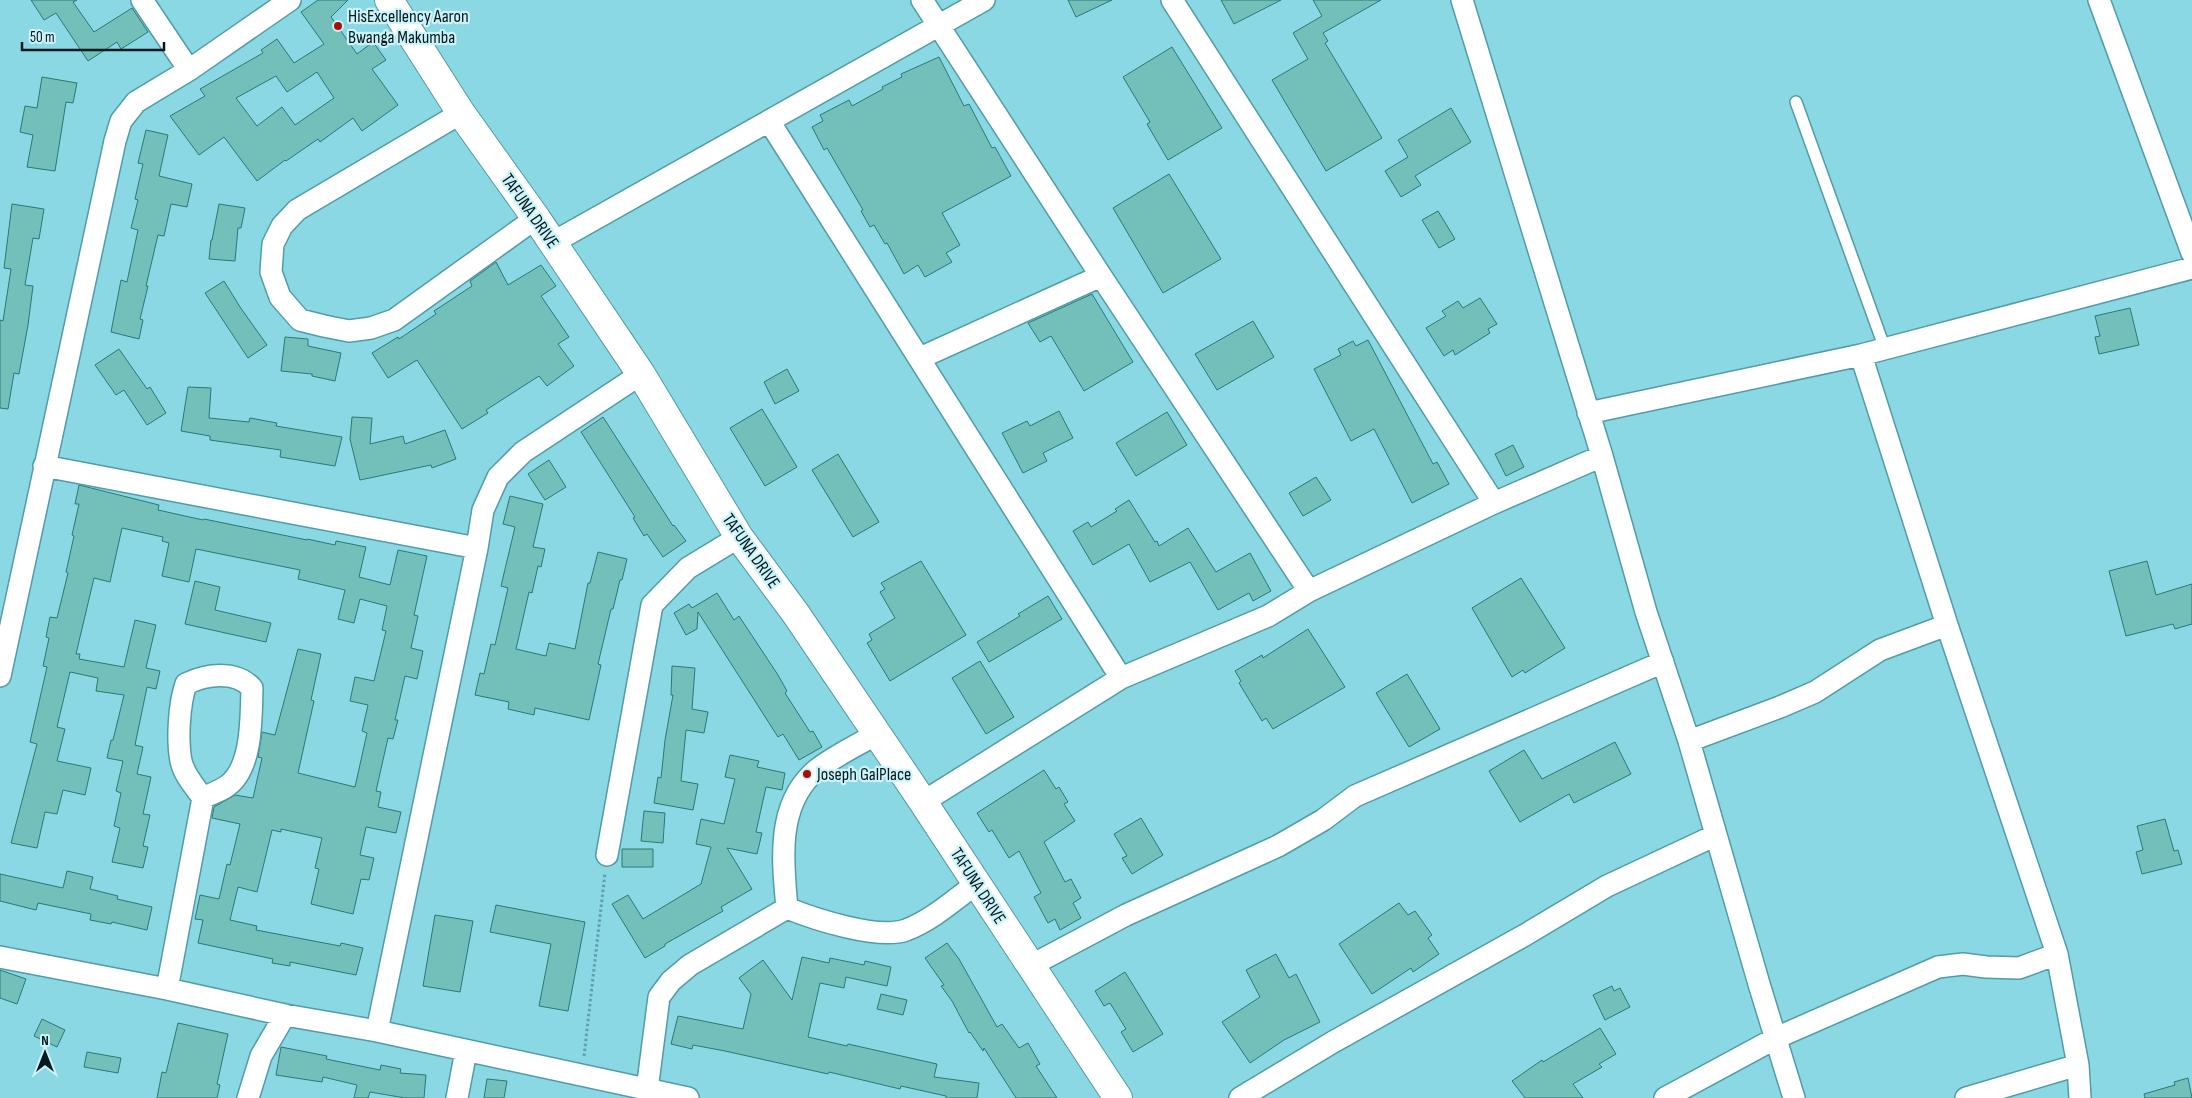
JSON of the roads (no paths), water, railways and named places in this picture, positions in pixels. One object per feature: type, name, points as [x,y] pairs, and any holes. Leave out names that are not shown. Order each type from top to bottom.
[{"type":"main road","name":"TAFUNA DRIVE","points":[[390,0],[461,114],[536,218],[641,374],[739,537],[796,614],[923,802],[1118,1098]]},
{"type":"street","points":[[142,0],[189,70]]},
{"type":"street","points":[[0,676],[4,631],[44,466],[121,121],[136,102],[189,70],[290,0]]},
{"type":"street","points":[[922,0],[1100,276],[1309,591]]},
{"type":"street","points":[[552,243],[984,0]]},
{"type":"street","points":[[1172,0],[1494,503]]},
{"type":"street","points":[[1462,0],[1663,662],[1689,741],[1794,1098]]},
{"type":"street","points":[[2100,0],[2192,253]]},
{"type":"street","points":[[461,114],[297,210],[282,226],[273,244],[271,272],[280,297],[300,320],[349,331],[371,328],[394,320],[536,218]]},
{"type":"street","points":[[770,121],[1121,678]]},
{"type":"street","points":[[1588,413],[1861,355],[2192,268]]},
{"type":"street","points":[[920,358],[1100,276]]},
{"type":"street","points":[[1861,355],[1947,625],[2057,954],[2078,1065],[2080,1098]]},
{"type":"street","points":[[376,1031],[477,548],[483,510],[498,477],[523,452],[641,374]]},
{"type":"street","points":[[923,802],[1121,678],[1268,616],[1309,591],[1494,503],[1602,456]]},
{"type":"street","points":[[44,466],[477,548]]},
{"type":"street","points":[[607,855],[652,605],[688,568],[739,537]]},
{"type":"street","points":[[1689,741],[1806,696],[1849,672],[1880,650],[1947,625]]},
{"type":"street","points":[[1030,966],[1126,915],[1278,846],[1323,820],[1355,796],[1663,662]]},
{"type":"street","points":[[167,989],[203,798],[181,762],[181,697],[186,684],[198,678],[215,675],[246,682],[252,688],[249,732],[242,768],[228,786],[203,798]]},
{"type":"street","points":[[787,908],[782,854],[788,817],[800,790],[812,774],[877,734]]},
{"type":"street","points":[[1240,1098],[1333,1042],[1525,935],[1608,886],[1716,835]]},
{"type":"street","points":[[647,1090],[659,997],[671,981],[690,965],[787,908],[824,921],[882,933],[890,932],[905,930],[935,915],[976,884]]},
{"type":"street","points":[[1666,1098],[1776,1038],[1938,967],[1963,964],[2019,968],[2057,954]]},
{"type":"street","points":[[0,957],[167,989],[284,1015],[376,1031],[688,1098]]},
{"type":"street","points":[[248,1098],[261,1056],[284,1015]]},
{"type":"street","points":[[457,1098],[466,1051]]},
{"type":"street","points":[[1966,1098],[2078,1065]]},
{"type":"lane","points":[[1796,102],[1885,349]]},
{"type":"place","name":"HisExcellency Aaron Bwanga Makumba","points":[[338,26]]},
{"type":"place","name":"Joseph GalPlace","points":[[807,774]]}]
